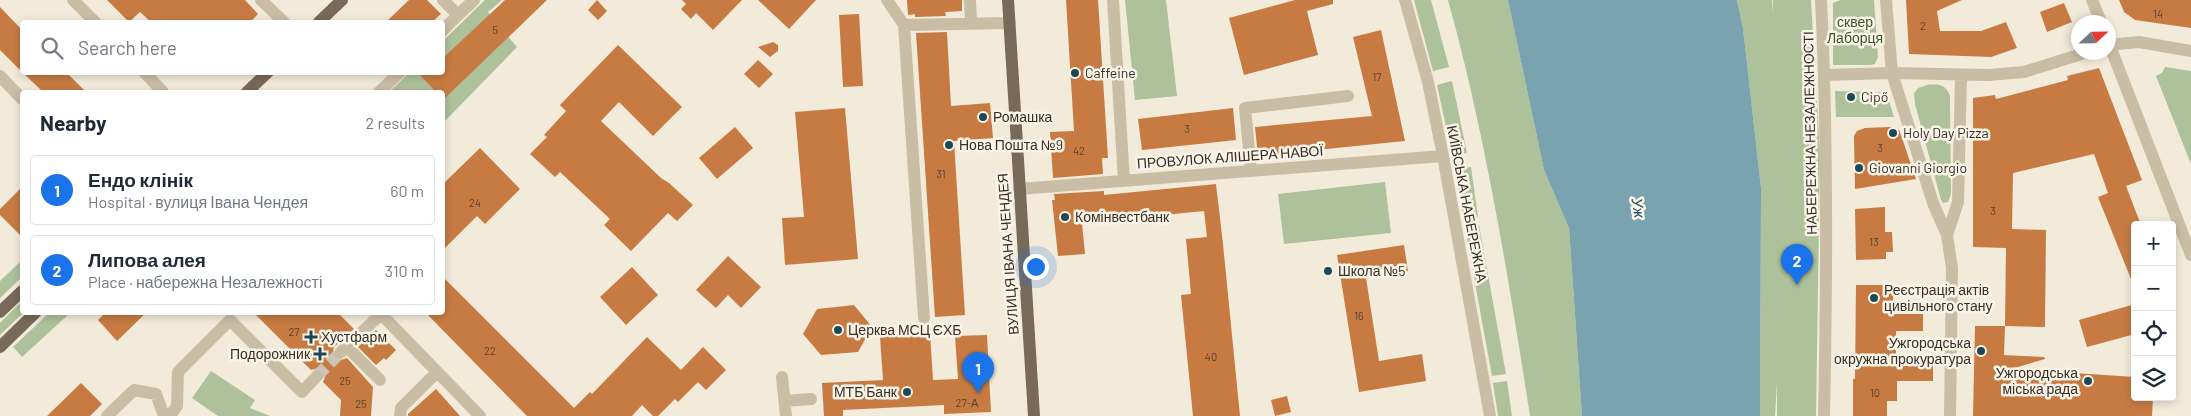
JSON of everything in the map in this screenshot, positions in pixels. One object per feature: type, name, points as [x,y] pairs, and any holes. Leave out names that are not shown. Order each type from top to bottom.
[{"type":"main road","points":[[321,20],[342,0]]},
{"type":"main road","name":"ВУЛИЦЯ ІВАНА ЧЕНДЕЯ","points":[[1008,0],[1031,416]]},
{"type":"main road","points":[[249,90],[265,75]]},
{"type":"main road","points":[[0,312],[20,293]]},
{"type":"main road","points":[[0,347],[33,315]]},
{"type":"street","points":[[73,0],[93,20]]},
{"type":"street","points":[[261,0],[282,20]]},
{"type":"street","points":[[443,0],[458,15]]},
{"type":"street","points":[[445,28],[474,0]]},
{"type":"street","points":[[887,0],[904,25],[924,318]]},
{"type":"street","points":[[970,0],[971,23]]},
{"type":"street","points":[[1113,0],[1124,181]]},
{"type":"street","name":"КИЇВСЬКА НАБЕРЕЖНА","points":[[1405,0],[1428,82],[1490,416]]},
{"type":"street","name":"НАБЕРЕЖНА НЕЗАЛЕЖНОСТІ","points":[[1821,0],[1825,74],[1827,287],[1824,416]]},
{"type":"street","points":[[1886,0],[1892,73],[1933,203],[1947,235],[1952,268],[1950,416]]},
{"type":"street","points":[[2092,0],[2098,15]]},
{"type":"street","points":[[904,25],[1010,23]]},
{"type":"street","points":[[2116,44],[2139,42],[2191,51]]},
{"type":"street","points":[[1825,74],[1989,75],[2024,72],[2071,57]]},
{"type":"street","points":[[2115,60],[2191,255]]},
{"type":"street","points":[[1947,235],[1958,202],[1960,74]]},
{"type":"street","points":[[147,75],[161,90]]},
{"type":"street","points":[[381,90],[397,75]]},
{"type":"street","points":[[0,76],[20,97]]},
{"type":"street","points":[[1251,171],[1245,108],[1348,96]]},
{"type":"street","name":"ПРОВУЛОК АЛІШЕРА НАВОЇ","points":[[1019,189],[1443,156]]},
{"type":"street","points":[[378,315],[344,350],[380,380]]},
{"type":"street","points":[[382,315],[480,416]]},
{"type":"street","points":[[173,411],[178,372],[230,320],[302,392],[317,376]]},
{"type":"street","points":[[400,416],[401,408],[437,372]]},
{"type":"street","points":[[782,377],[786,416]]},
{"type":"street","points":[[107,416],[134,390],[156,394],[164,416]]},
{"type":"street","points":[[785,401],[811,399]]},
{"type":"green space","points":[[485,0],[502,0],[488,12],[517,47],[445,121],[445,90],[391,90],[407,75],[445,75],[445,39]]},
{"type":"green space","points":[[1125,0],[1166,0],[1177,96],[1135,100]]},
{"type":"green space","points":[[1414,0],[1431,0],[1449,67],[1433,71]]},
{"type":"green space","points":[[1448,0],[1508,0],[1544,170],[1569,228],[1582,416],[1530,416],[1485,155],[1462,51]]},
{"type":"green space","points":[[1737,0],[1772,0],[1773,14],[1773,0],[1811,0],[1820,154],[1816,416],[1777,416],[1777,382],[1775,416],[1760,416],[1761,188],[1743,28]]},
{"type":"green space","name":"сквер Лаборця","points":[[1841,0],[1874,0],[1878,57],[1875,64],[1833,65],[1833,3]]},
{"type":"green space","points":[[2165,67],[2191,71],[2191,164],[2156,76],[2162,73]]},
{"type":"green space","points":[[1452,81],[1467,153],[1452,155],[1437,85]]},
{"type":"green space","points":[[1927,85],[1944,87],[1950,96],[1951,194],[1948,202],[1943,203],[1915,104],[1914,93],[1918,88]]},
{"type":"green space","points":[[1835,91],[1880,92],[1888,98],[1894,117],[1836,117]]},
{"type":"green space","points":[[1471,167],[1478,217],[1464,220],[1455,169]]},
{"type":"green space","points":[[1385,182],[1391,233],[1284,244],[1278,194]]},
{"type":"green space","points":[[1479,225],[1506,374],[1492,376],[1465,228]]},
{"type":"green space","points":[[20,262],[20,279],[0,298],[0,281]]},
{"type":"green space","points":[[20,303],[21,315],[0,335],[0,323]]},
{"type":"green space","points":[[47,315],[68,315],[22,357],[13,347]]},
{"type":"green space","points":[[211,371],[255,400],[250,408],[270,416],[218,416],[192,398]]},
{"type":"green space","points":[[1507,381],[1512,416],[1498,416],[1493,383]]},
{"type":"water","name":"Уж","points":[[1508,0],[1737,0],[1743,28],[1761,188],[1760,416],[1582,416],[1569,228],[1544,170]]},
{"type":"building","points":[[107,0],[245,0],[258,14],[252,20],[149,20],[140,12],[131,20],[127,20]]},
{"type":"building","points":[[409,0],[427,0],[441,14],[434,20],[388,20]]},
{"type":"building","points":[[505,0],[547,0],[445,98],[445,90],[434,90],[420,75],[445,75],[445,56]]},
{"type":"building","points":[[597,0],[607,11],[598,20],[588,10]]},
{"type":"building","points":[[682,0],[742,0],[713,30],[696,13],[691,19],[681,9],[686,4]]},
{"type":"building","points":[[758,0],[816,0],[789,29]]},
{"type":"building","points":[[907,0],[962,0],[962,11],[945,12],[946,16],[915,17],[915,14],[908,15]]},
{"type":"building","points":[[1066,0],[1098,0],[1108,158],[1102,158],[1103,174],[1053,178],[1050,132],[1074,131]]},
{"type":"building","points":[[1295,0],[1333,0],[1333,4],[1307,11],[1318,55],[1244,75],[1229,18]]},
{"type":"building","points":[[1906,0],[1962,0],[1937,11],[1940,31],[1981,31],[2006,22],[2017,48],[1991,57],[1909,54]]},
{"type":"building","points":[[2119,0],[2191,0],[2191,28],[2135,20],[2124,12]]},
{"type":"building","points":[[2064,3],[2071,22],[2047,32],[2040,12]]},
{"type":"building","points":[[0,7],[20,28],[20,70],[0,50]]},
{"type":"building","points":[[859,14],[863,86],[843,87],[839,15]]},
{"type":"building","points":[[1381,30],[1405,141],[1258,156],[1255,127],[1372,116],[1353,37]]},
{"type":"building","points":[[947,32],[951,106],[990,103],[993,138],[954,141],[965,315],[935,317],[916,33]]},
{"type":"building","points":[[773,42],[778,45],[778,51],[770,57],[758,47]]},
{"type":"building","points":[[618,45],[682,107],[653,136],[619,102],[601,121],[661,178],[693,205],[677,221],[668,213],[631,251],[604,225],[610,219],[560,172],[555,177],[530,154],[547,137],[544,135],[566,111],[560,105]]},
{"type":"building","points":[[758,60],[773,74],[759,88],[744,74]]},
{"type":"building","points":[[2099,68],[2142,180],[2126,186],[2139,221],[2131,221],[2131,279],[2098,197],[2108,193],[2094,154],[2013,173],[2012,229],[2046,230],[2045,327],[2005,326],[2006,248],[1973,247],[1973,98],[1995,95],[1996,99],[2068,80],[2067,76]]},
{"type":"building","points":[[25,75],[69,75],[84,90],[41,90]]},
{"type":"building","points":[[845,108],[858,259],[785,265],[782,218],[804,217],[795,112]]},
{"type":"building","points":[[1233,108],[1236,140],[1142,150],[1138,119]]},
{"type":"building","points":[[735,127],[753,148],[717,179],[699,158]]},
{"type":"building","points":[[1890,127],[1899,130],[1916,179],[1855,189],[1854,136],[1857,131],[1865,128]]},
{"type":"building","points":[[480,148],[520,189],[485,224],[477,216],[445,248],[445,182]]},
{"type":"building","points":[[1216,184],[1240,416],[1193,416],[1181,295],[1191,294],[1186,239],[1207,237],[1204,211],[1082,223],[1085,254],[1058,256],[1052,200],[1055,200],[1054,194],[1104,191],[1104,195]]},
{"type":"building","points":[[20,189],[20,235],[0,215],[0,209]]},
{"type":"building","points":[[1885,207],[1885,232],[1892,232],[1893,252],[1886,252],[1886,259],[1856,260],[1855,209]]},
{"type":"building","points":[[1404,245],[1408,271],[1366,278],[1379,361],[1422,354],[1426,381],[1359,392],[1337,255]]},
{"type":"building","points":[[728,256],[761,287],[741,308],[728,295],[716,308],[696,290]]},
{"type":"building","points":[[632,267],[658,295],[626,325],[600,297]]},
{"type":"building","points":[[445,279],[574,408],[590,392],[592,394],[647,337],[681,370],[703,347],[726,370],[706,390],[698,382],[678,402],[675,399],[658,416],[653,416],[642,405],[632,416],[527,416],[428,315],[445,315]]},
{"type":"building","points":[[1856,285],[1886,285],[1886,290],[1893,290],[1893,314],[1923,314],[1923,331],[1896,331],[1896,366],[1933,366],[1933,381],[1897,381],[1897,401],[1887,401],[1887,416],[1853,416]]},
{"type":"building","name":"Церква МСЦ ЄХБ","points":[[854,305],[872,327],[858,352],[821,355],[803,334],[817,309]]},
{"type":"building","points":[[2131,305],[2131,335],[2087,347],[2079,320]]},
{"type":"building","points":[[103,315],[144,315],[117,341],[98,320]]},
{"type":"building","points":[[256,315],[340,315],[354,329],[334,347],[332,355],[338,361],[347,358],[373,387],[371,416],[340,416],[341,400],[323,382],[325,377],[323,370],[318,368],[311,370]]},
{"type":"building","points":[[1975,326],[2005,326],[2004,355],[2044,357],[2045,359],[2011,369],[2131,377],[2131,401],[2153,401],[2152,416],[1973,416]]},
{"type":"building","points":[[376,330],[396,350],[386,360],[384,358],[376,365],[358,347]]},
{"type":"building","points":[[930,333],[933,380],[958,379],[955,336],[987,335],[991,412],[944,414],[944,405],[843,410],[843,416],[824,416],[822,383],[883,380],[880,337]]},
{"type":"building","points":[[81,383],[102,404],[90,416],[47,416]]},
{"type":"building","points":[[436,389],[460,416],[408,416],[408,414]]},
{"type":"building","points":[[1287,396],[1291,412],[1275,416],[1271,400]]},
{"type":"tunnel","points":[[317,376],[340,353]]},
{"type":"place","name":"Caffeine","points":[[1075,73]]},
{"type":"place","name":"Cipő","points":[[1851,97]]},
{"type":"place","name":"Ромашка","points":[[983,117]]},
{"type":"place","name":"Holy Day Pizza","points":[[1893,133]]},
{"type":"place","name":"Нова Пошта №9","points":[[949,145]]},
{"type":"place","name":"Giovanni Giorgio","points":[[1859,168]]},
{"type":"place","name":"Комінвестбанк","points":[[1065,217]]},
{"type":"place","name":"Школа №5","points":[[1328,271]]},
{"type":"place","name":"Липова алея","points":[[1797,285]]},
{"type":"place","name":"Реєстрація актів цивільного стану","points":[[1874,298]]},
{"type":"place","name":"Церква МСЦ ЄХБ","points":[[838,330]]},
{"type":"place","name":"Хустфарм","points":[[311,337]]},
{"type":"place","name":"Ужгородська окружна прокуратура","points":[[1981,351]]},
{"type":"place","name":"Подорожник","points":[[320,354]]},
{"type":"place","name":"Ужгородська міська рада","points":[[2088,381]]},
{"type":"place","name":"МТБ Банк","points":[[907,392]]},
{"type":"place","name":"Ендо клінік","points":[[978,393]]}]
